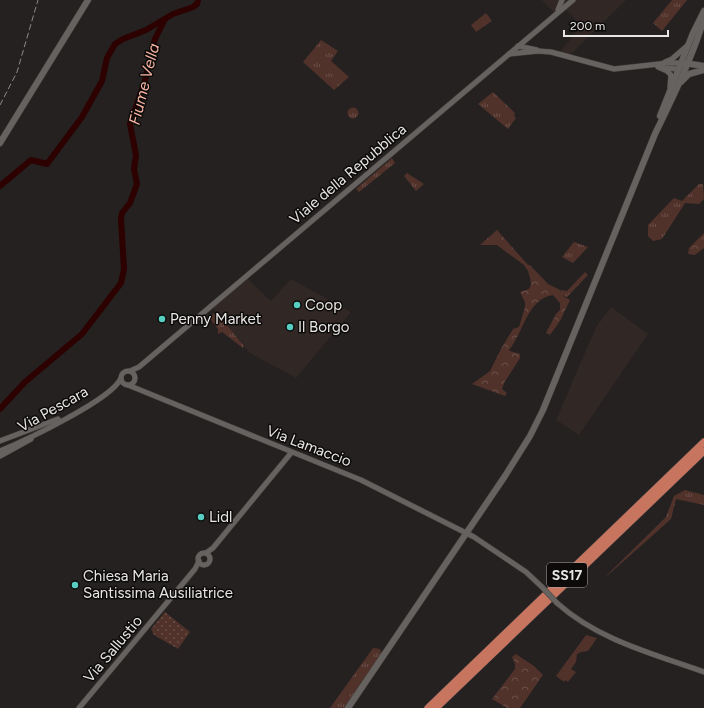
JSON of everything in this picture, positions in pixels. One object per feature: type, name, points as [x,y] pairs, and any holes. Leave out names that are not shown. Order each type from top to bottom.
[{"type":"highway","name":"SS17","points":[[428,708],[704,442]]},
{"type":"highway","name":"SS17","points":[[436,708],[704,451]]},
{"type":"main road","points":[[0,143],[88,0]]},
{"type":"main road","points":[[701,65],[694,56],[691,46],[704,11]]},
{"type":"main road","points":[[655,134],[666,98],[704,19]]},
{"type":"main road","points":[[682,66],[701,65]]},
{"type":"main road","points":[[682,66],[704,70]]},
{"type":"main road","points":[[348,708],[530,436],[543,410],[655,134],[676,89],[682,66]]},
{"type":"main road","points":[[676,89],[689,74],[704,70]]},
{"type":"street","points":[[554,16],[562,0]]},
{"type":"street","name":"Viale della Repubblica","points":[[130,371],[139,367],[573,0]]},
{"type":"street","points":[[530,36],[530,48]]},
{"type":"street","points":[[518,46],[561,55],[607,69],[682,66]]},
{"type":"street","points":[[518,46],[520,50],[526,52]]},
{"type":"street","points":[[658,66],[672,59],[691,46]]},
{"type":"street","points":[[508,54],[538,51]]},
{"type":"street","points":[[658,66],[668,71],[671,75],[671,82],[666,98]]},
{"type":"street","name":"Viale della Repubblica","points":[[135,378],[139,367]]},
{"type":"street","points":[[135,378],[127,385],[121,378],[124,372],[130,371],[135,378],[139,388]]},
{"type":"street","name":"Via Pescara","points":[[0,451],[42,431],[66,417],[116,386],[121,378]]},
{"type":"street","name":"Via Pescara","points":[[116,386],[127,385]]},
{"type":"street","name":"Via Lamaccio","points":[[127,385],[139,388],[291,452],[349,474],[474,537],[526,572],[557,603],[585,625],[643,651],[704,672]]},
{"type":"street","points":[[0,441],[66,417]]},
{"type":"street","points":[[0,456],[32,439],[42,431]]},
{"type":"street","points":[[208,555],[200,554],[198,561],[204,565],[209,562],[208,555],[213,548],[291,452]]},
{"type":"street","points":[[459,543],[474,537],[473,522]]},
{"type":"street","name":"Via Sallustio","points":[[79,708],[195,569],[198,561]]},
{"type":"street","name":"Via Sallustio","points":[[195,569],[204,565]]},
{"type":"shaded area","points":[[542,0],[626,0],[570,55],[560,52],[581,26],[566,9],[557,16]]},
{"type":"shaded area","points":[[247,278],[271,301],[291,279],[351,312],[296,378],[250,353],[213,308]]},
{"type":"shaded area","points":[[611,307],[648,334],[579,435],[556,420],[596,327]]},
{"type":"green space","points":[[672,0],[687,0],[662,31],[653,23]]},
{"type":"green space","points":[[486,13],[492,21],[476,32],[471,25]]},
{"type":"green space","points":[[321,40],[338,51],[331,61],[349,77],[334,90],[303,62]]},
{"type":"green space","points":[[493,92],[515,113],[514,116],[516,118],[508,129],[478,104]]},
{"type":"green space","points":[[353,107],[357,109],[359,113],[357,117],[353,119],[349,117],[347,113],[349,109]]},
{"type":"green space","points":[[392,158],[395,163],[359,192],[356,189]]},
{"type":"green space","points":[[407,173],[424,184],[416,191],[404,176]]},
{"type":"green space","points":[[699,184],[703,184],[704,199],[699,204],[685,203],[662,239],[653,241],[648,236],[648,225],[674,198],[682,201]]},
{"type":"green space","points":[[497,230],[528,265],[530,265],[548,284],[560,290],[563,296],[570,300],[560,321],[550,335],[546,333],[556,314],[560,310],[560,303],[553,295],[544,298],[532,309],[509,350],[520,354],[520,358],[504,383],[502,389],[507,393],[505,396],[472,384],[490,371],[513,329],[519,327],[525,307],[525,302],[520,292],[529,289],[531,284],[528,271],[524,265],[497,245],[480,245]]},
{"type":"green space","points":[[704,233],[704,248],[695,255],[688,254],[689,248]]},
{"type":"green space","points":[[574,242],[588,247],[573,263],[562,257]]},
{"type":"green space","points":[[585,272],[588,275],[567,297],[563,296],[560,290],[567,291]]},
{"type":"green space","points":[[217,313],[244,346],[243,348],[222,332],[218,334],[218,329],[208,316]]},
{"type":"green space","points":[[685,490],[704,495],[704,505],[676,499],[671,519],[606,576],[666,517],[674,496]]},
{"type":"green space","points":[[165,612],[190,632],[178,649],[154,635],[151,629]]},
{"type":"green space","points":[[586,635],[597,638],[588,651],[577,654],[576,662],[571,669],[576,672],[568,682],[565,680],[564,682],[556,676]]},
{"type":"green space","points":[[373,648],[380,649],[382,654],[346,708],[330,708]]},
{"type":"green space","points":[[516,654],[534,666],[543,675],[520,708],[507,708],[492,699],[515,669],[515,664],[512,657]]},
{"type":"waterway","points":[[0,186],[31,160],[47,164],[82,117],[102,81],[107,58],[115,44],[123,39],[146,30],[173,14],[193,7],[197,4],[198,0]]},
{"type":"waterway","name":"Fiume Vella","points":[[0,409],[25,382],[82,334],[121,283],[124,269],[121,219],[122,213],[130,203],[137,184],[134,169],[136,155],[130,124],[145,81],[155,39],[165,19]]},
{"type":"railway","points":[[0,105],[17,72],[38,0]]},
{"type":"place","name":"Coop","points":[[297,305]]},
{"type":"place","name":"Penny Market","points":[[162,319]]},
{"type":"place","name":"Il Borgo","points":[[290,327]]},
{"type":"place","name":"Lidl","points":[[201,517]]},
{"type":"place","name":"Chiesa Maria Santissima Ausiliatrice","points":[[75,585]]}]
